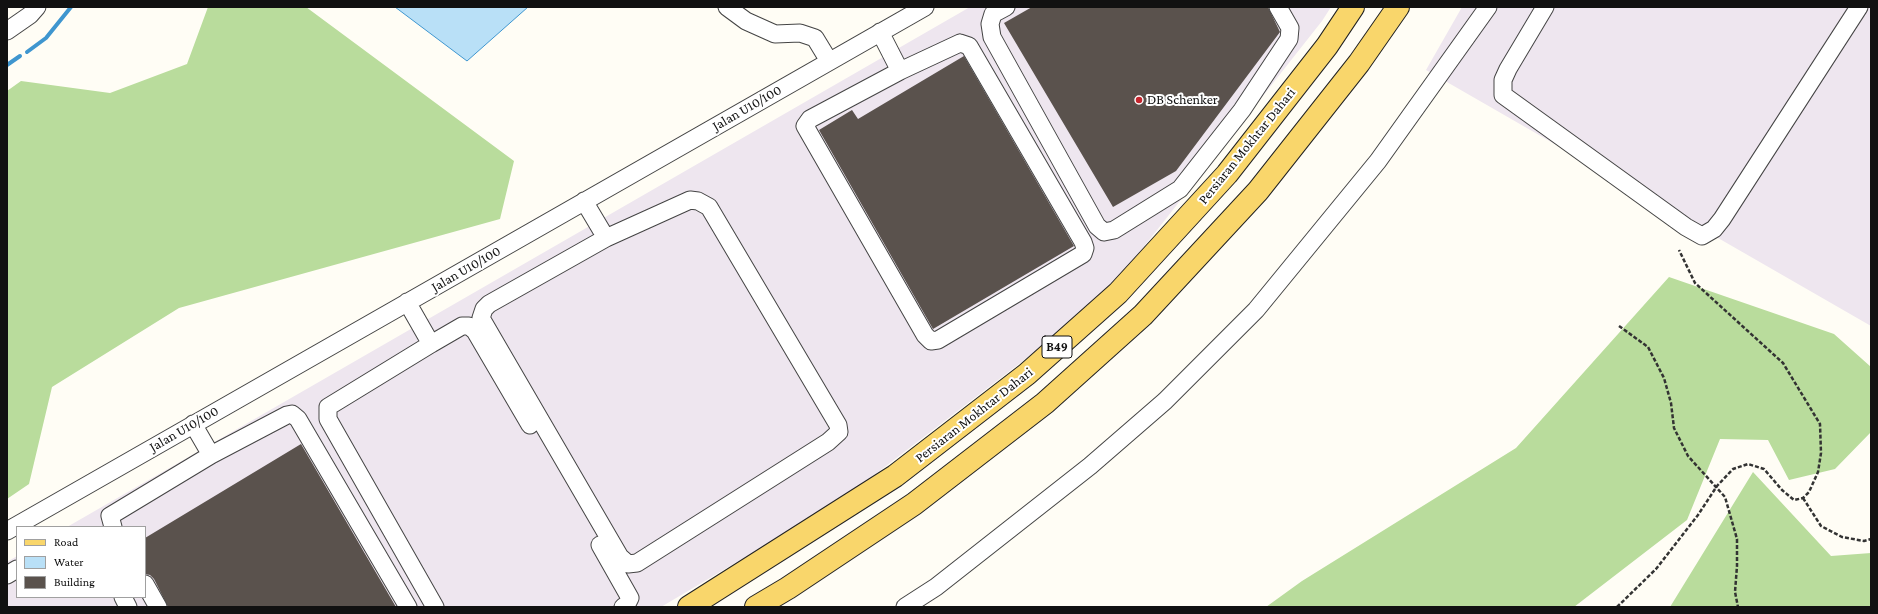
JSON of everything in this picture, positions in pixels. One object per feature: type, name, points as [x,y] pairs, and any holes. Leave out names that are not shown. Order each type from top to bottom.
[{"type":"main road","name":"Persiaran Mokhtar Dahari","points":[[689,607],[895,476],[1027,374],[1112,298],[1228,174],[1327,46],[1353,7]]},
{"type":"main road","name":"B49","points":[[756,607],[788,588],[914,504],[1045,402],[1143,315],[1258,191],[1359,63],[1398,7]]},
{"type":"street","points":[[7,31],[30,15],[37,7]]},
{"type":"street","points":[[727,7],[746,21],[775,34],[800,33],[815,38],[829,61]]},
{"type":"street","name":"Jalan U10/100","points":[[22,526],[193,424],[925,7]]},
{"type":"street","points":[[1006,7],[993,14],[990,24],[992,37],[1097,226],[1104,232],[1114,230],[1180,189],[1237,116],[1289,39],[1290,28],[1278,7]]},
{"type":"street","points":[[905,607],[936,587],[1090,466],[1165,401],[1256,310],[1378,161],[1431,89],[1488,7]]},
{"type":"street","points":[[1545,7],[1508,69],[1503,80],[1503,95],[1686,227],[1702,236],[1714,228],[1722,219],[1859,7]]},
{"type":"street","points":[[880,32],[900,71]]},
{"type":"street","points":[[960,43],[969,46],[1084,242],[1085,248],[1083,254],[938,340],[931,341],[925,336],[805,126],[810,119],[900,71],[960,43]]},
{"type":"street","points":[[690,200],[698,201],[709,207],[838,425],[839,432],[828,442],[637,563],[628,564],[620,557],[481,318],[484,309],[489,304],[606,238],[690,200]]},
{"type":"street","points":[[584,201],[606,238]]},
{"type":"street","points":[[407,302],[431,344]]},
{"type":"street","points":[[435,607],[328,419],[327,413],[328,407],[462,326],[469,326],[475,331],[628,593],[630,598],[627,604],[622,607]]},
{"type":"street","points":[[113,526],[110,516],[211,455],[287,415],[292,414],[298,419],[408,607]]},
{"type":"street","points":[[193,424],[211,455]]},
{"type":"street","points":[[7,576],[16,570]]},
{"type":"street","points":[[146,586],[158,607]]},
{"type":"street","points":[[123,598],[128,607]]},
{"type":"path","points":[[1617,607],[1656,569],[1698,515],[1716,486],[1733,469],[1748,464],[1764,469],[1782,490],[1794,500],[1803,498],[1809,492],[1818,472],[1821,453],[1820,424],[1783,363],[1695,283],[1679,250]]},
{"type":"path","points":[[1619,326],[1648,347],[1664,378],[1671,404],[1674,428],[1688,456],[1725,497],[1737,539],[1737,566],[1734,592],[1738,607]]},
{"type":"path","points":[[1803,498],[1821,526],[1842,537],[1864,541],[1871,539]]},
{"type":"shaded area","points":[[970,7],[1331,7],[1322,21],[1101,301],[843,499],[661,607],[7,607],[7,562],[16,557],[16,598],[146,598],[146,526],[69,526]]},
{"type":"shaded area","points":[[1462,7],[1871,7],[1871,326],[1426,70]]},
{"type":"green space","points":[[208,7],[306,7],[514,161],[500,219],[179,308],[52,387],[29,484],[7,499],[7,91],[21,81],[110,93],[187,64]]},
{"type":"green space","points":[[1669,277],[1834,334],[1871,367],[1871,432],[1835,469],[1789,480],[1768,440],[1720,439],[1687,520],[1574,607],[1266,607],[1302,581],[1516,448]]},
{"type":"green space","points":[[1753,472],[1831,556],[1871,553],[1871,607],[1670,607]]},
{"type":"water","points":[[395,7],[528,7],[467,61]]},
{"type":"building","name":"DB Schenker","points":[[1032,7],[1268,7],[1280,32],[1176,171],[1113,207],[1004,23]]},
{"type":"building","points":[[964,56],[1074,246],[933,329],[819,130],[852,110],[858,119]]},
{"type":"building","points":[[301,444],[396,607],[168,607],[154,579],[150,575],[146,574],[146,537]]},
{"type":"waterway","points":[[27,52],[46,38],[71,7]]},
{"type":"waterway","points":[[7,65],[20,56]]},
{"type":"place","name":"DB Schenker","points":[[1139,100]]}]
